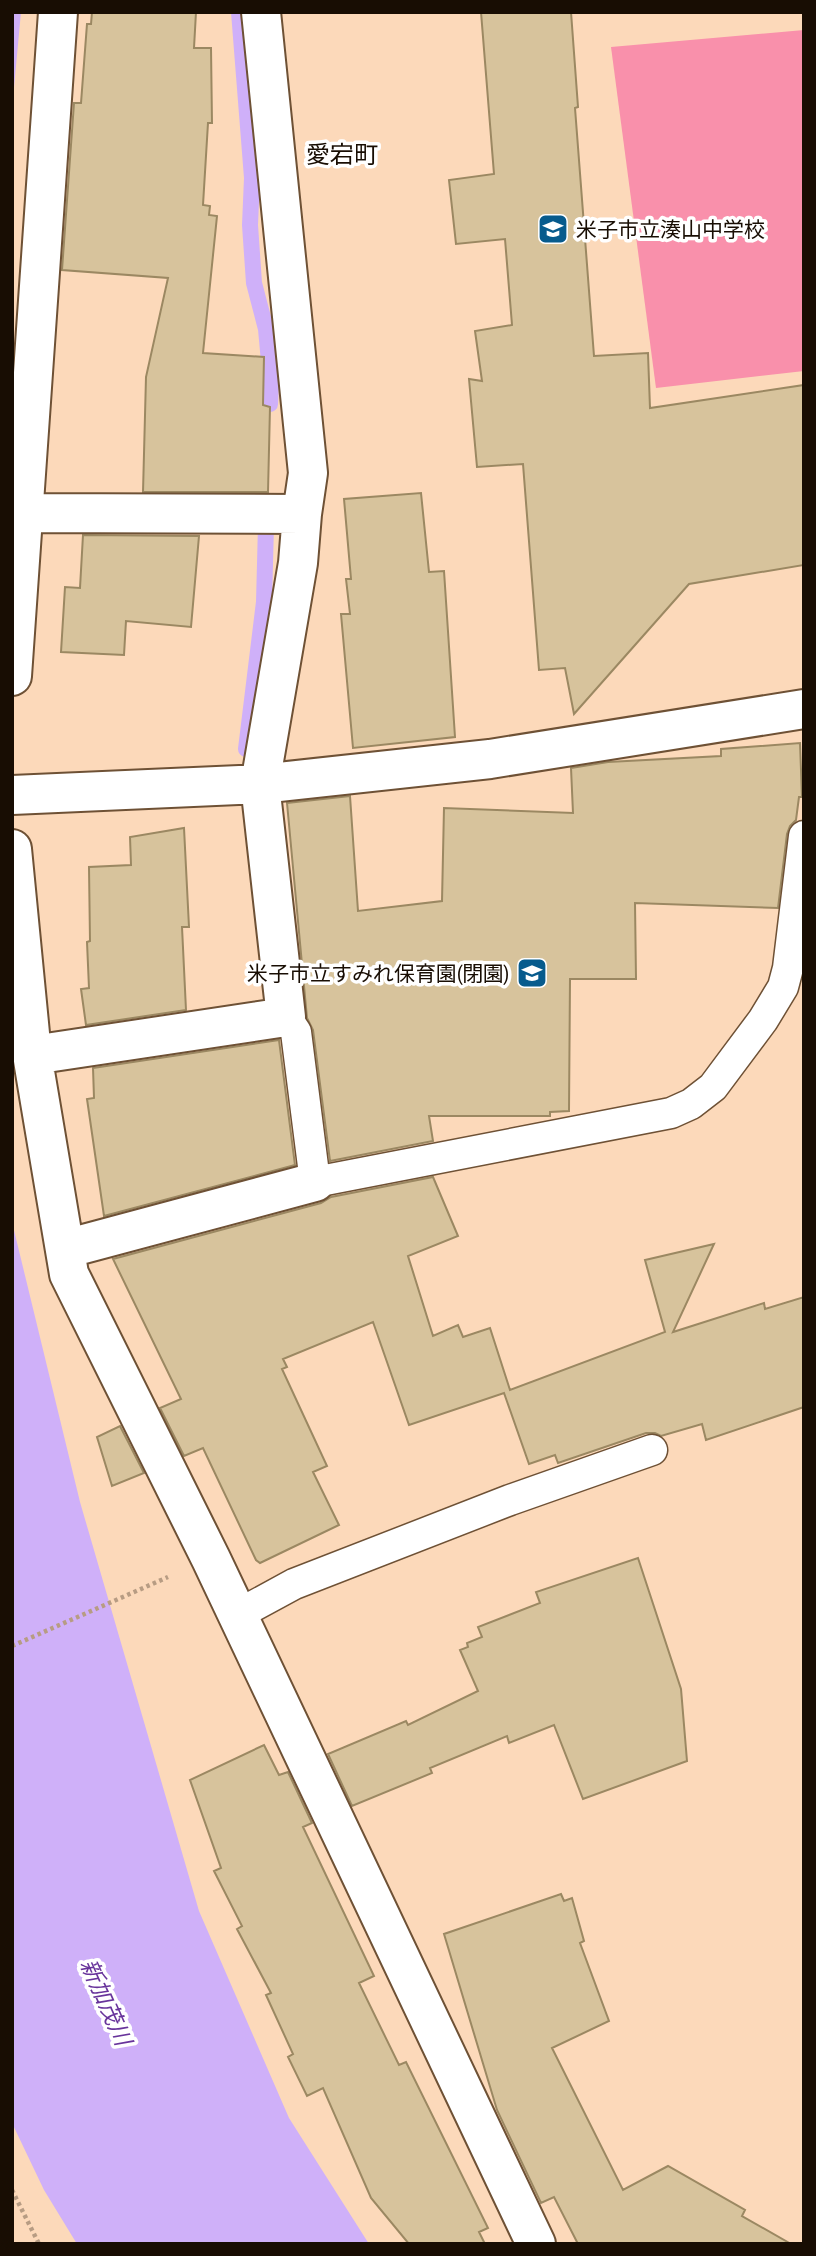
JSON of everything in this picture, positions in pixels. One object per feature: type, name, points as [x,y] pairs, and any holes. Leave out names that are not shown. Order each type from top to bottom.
[{"type":"street","points":[[12,676],[58,12]]},
{"type":"street","points":[[33,1055],[286,1017],[260,784],[298,563],[308,473],[261,12]]},
{"type":"street","points":[[23,513],[302,514]]},
{"type":"street","points":[[12,795],[260,784],[490,759],[804,709]]},
{"type":"street","points":[[12,849],[33,1055],[69,1274],[237,1615],[536,2244]]},
{"type":"street","points":[[65,1249],[315,1182]]},
{"type":"lane","points":[[286,1017],[296,1032],[315,1182],[671,1113],[691,1104],[713,1087],[763,1020],[783,987],[788,968],[804,836]]},
{"type":"lane","points":[[237,1615],[307,1579],[510,1500],[652,1450]]},
{"type":"path","points":[[12,1646],[178,1573]]},
{"type":"path","points":[[12,2190],[39,2244]]},
{"type":"shaded area","points":[[804,30],[804,371],[656,388],[611,47]]},
{"type":"water","points":[[12,12],[21,12],[12,109]]},
{"type":"water","name":"新加茂川","points":[[12,1222],[80,1502],[199,1911],[289,2118],[369,2244],[77,2244],[44,2190],[12,2123]]},
{"type":"building","points":[[92,12],[196,12],[194,48],[211,48],[212,123],[208,123],[203,205],[210,206],[209,215],[217,216],[203,353],[264,357],[263,405],[270,407],[268,492],[143,492],[146,377],[168,278],[62,270],[74,103],[81,103],[87,24],[91,24]]},
{"type":"building","points":[[481,12],[571,12],[578,107],[575,108],[594,356],[648,353],[650,408],[804,385],[804,565],[689,584],[574,714],[565,668],[539,670],[523,464],[477,467],[469,379],[482,381],[475,331],[512,325],[505,239],[456,244],[449,180],[494,174]]},
{"type":"building","points":[[421,493],[429,572],[444,571],[455,737],[353,748],[341,614],[350,614],[346,579],[351,579],[344,499]]},
{"type":"building","points":[[83,535],[199,536],[191,627],[126,621],[124,655],[61,652],[65,587],[80,588]]},
{"type":"building","points":[[800,743],[802,797],[799,797],[796,820],[787,834],[778,908],[635,903],[636,979],[570,979],[569,1111],[550,1112],[550,1116],[429,1116],[433,1141],[330,1161],[313,1030],[307,1018],[287,803],[350,796],[358,911],[442,901],[444,808],[573,813],[571,768],[608,762],[721,756],[721,749]]},
{"type":"building","points":[[184,828],[189,927],[182,927],[186,1010],[86,1025],[81,989],[89,988],[89,867],[131,865],[130,837]]},
{"type":"building","points":[[279,1040],[295,1165],[104,1216],[87,1099],[94,1098],[93,1068]]},
{"type":"building","points":[[433,1177],[458,1236],[408,1256],[433,1336],[458,1325],[463,1337],[490,1328],[510,1390],[665,1332],[645,1260],[714,1244],[673,1332],[764,1303],[765,1309],[804,1297],[804,1407],[706,1440],[702,1424],[661,1436],[646,1433],[558,1463],[555,1455],[529,1464],[504,1393],[409,1425],[373,1322],[283,1359],[287,1367],[282,1369],[327,1466],[313,1472],[339,1525],[260,1563],[256,1560],[203,1448],[184,1456],[160,1408],[181,1399],[113,1259],[321,1203],[331,1197]]},
{"type":"building","points":[[120,1426],[144,1473],[112,1486],[97,1437]]},
{"type":"building","points":[[638,1558],[681,1689],[687,1761],[583,1799],[554,1725],[509,1743],[507,1736],[430,1768],[432,1773],[352,1806],[328,1754],[406,1721],[408,1725],[478,1691],[460,1650],[468,1647],[467,1643],[482,1637],[478,1627],[540,1603],[536,1592]]},
{"type":"building","points":[[264,1745],[279,1775],[288,1772],[312,1823],[303,1827],[374,1976],[359,1983],[399,2065],[406,2062],[488,2228],[479,2232],[485,2244],[409,2244],[371,2198],[323,2088],[307,2096],[288,2057],[293,2054],[266,1995],[271,1993],[237,1929],[242,1926],[214,1871],[221,1868],[190,1780]]},
{"type":"building","points":[[561,1894],[564,1901],[572,1898],[584,1941],[580,1943],[609,2021],[552,2048],[623,2190],[668,2166],[745,2210],[742,2216],[791,2244],[578,2244],[554,2197],[541,2203],[497,2110],[444,1934]]},
{"type":"waterway","points":[[239,12],[252,178],[250,225],[254,283],[266,329],[270,404]]},
{"type":"waterway","points":[[246,749],[264,602],[266,525]]},
{"type":"place","name":"米子市立湊山中学校","points":[[553,229]]},
{"type":"place","name":"米子市立すみれ保育園(閉園)","points":[[532,973]]},
{"type":"district","name":"愛宕町","points":[[342,154]]}]
